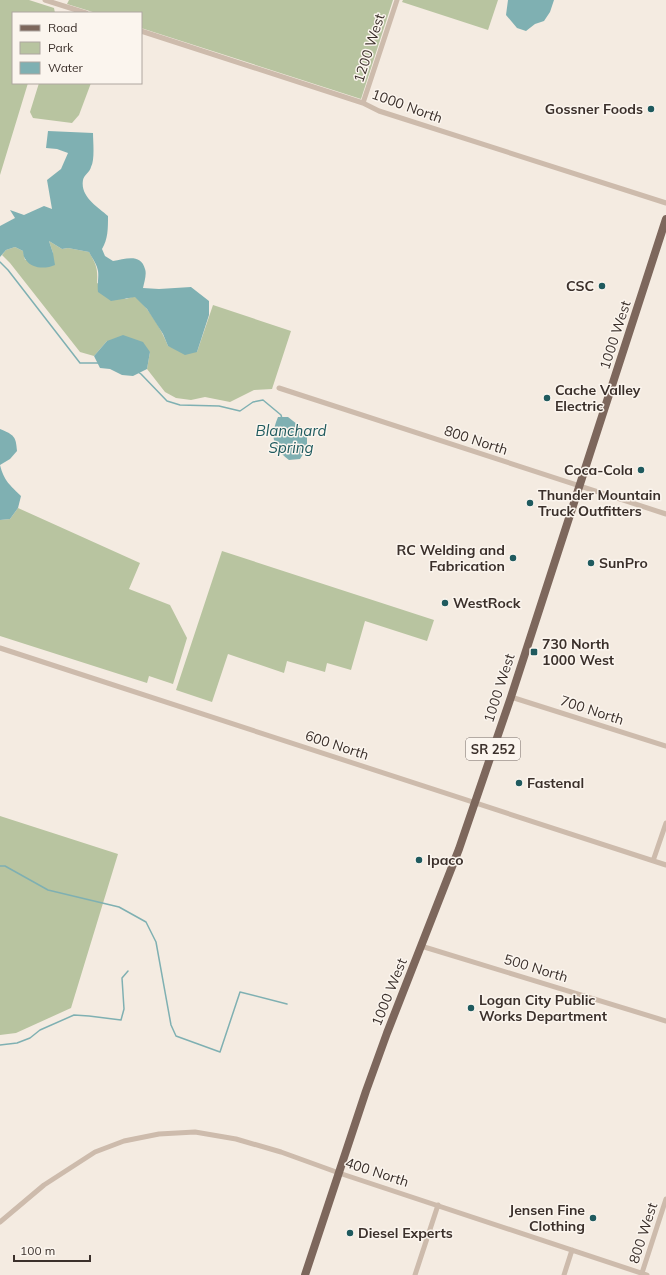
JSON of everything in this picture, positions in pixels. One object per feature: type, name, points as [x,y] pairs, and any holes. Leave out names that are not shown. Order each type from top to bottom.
[{"type":"main road","name":"1000 West","points":[[305,1275],[366,1091],[387,1033],[454,862],[511,697],[666,218]]},
{"type":"street","points":[[45,0],[83,12]]},
{"type":"street","name":"1200 West","points":[[363,103],[397,0]]},
{"type":"street","name":"1000 North","points":[[142,31],[363,103],[378,111],[666,203]]},
{"type":"street","name":"800 North","points":[[279,388],[666,514]]},
{"type":"street","name":"600 North","points":[[0,648],[666,865]]},
{"type":"street","name":"700 North","points":[[511,697],[666,746]]},
{"type":"street","points":[[653,861],[666,823]]},
{"type":"street","name":"500 North","points":[[422,946],[666,1021]]},
{"type":"street","name":"400 North","points":[[0,1222],[44,1185],[95,1152],[124,1141],[159,1134],[195,1132],[236,1139],[281,1152],[339,1173],[644,1274]]},
{"type":"street","name":"800 West","points":[[644,1274],[666,1199]]},
{"type":"street","points":[[415,1275],[438,1205]]},
{"type":"street","points":[[564,1275],[572,1250]]},
{"type":"green space","points":[[0,0],[29,0],[54,8],[55,12],[12,12],[12,84],[28,84],[0,175]]},
{"type":"green space","points":[[69,0],[393,0],[361,99],[142,28],[142,12],[93,12],[67,4]]},
{"type":"green space","points":[[403,0],[498,0],[488,30],[402,2]]},
{"type":"green space","points":[[39,84],[91,84],[79,115],[72,123],[33,118],[30,112]]},
{"type":"green space","points":[[49,241],[62,249],[68,248],[89,252],[96,266],[97,283],[126,299],[135,296],[154,319],[168,346],[197,352],[213,305],[291,331],[272,389],[254,390],[230,402],[205,397],[191,400],[176,398],[165,392],[147,369],[150,352],[107,341],[94,356],[80,352],[10,263],[2,255],[6,250],[15,247],[23,251],[25,260],[53,253]]},
{"type":"green space","points":[[18,508],[140,563],[129,589],[170,605],[187,638],[173,684],[149,676],[147,683],[0,636],[0,520],[10,519]]},
{"type":"green space","points":[[222,551],[434,620],[427,641],[365,621],[351,670],[327,663],[325,672],[287,661],[284,673],[228,654],[212,702],[176,690]]},
{"type":"green space","points":[[0,816],[118,854],[71,1008],[16,1033],[0,1035]]},
{"type":"water","points":[[508,0],[554,0],[550,12],[544,21],[535,24],[526,31],[517,28],[506,15]]},
{"type":"water","points":[[48,131],[93,133],[92,164],[83,180],[83,186],[84,192],[91,201],[108,216],[107,238],[102,249],[105,256],[113,261],[132,258],[140,261],[146,271],[143,288],[159,289],[191,287],[209,301],[209,315],[197,352],[185,355],[168,346],[163,334],[147,309],[135,297],[111,301],[98,292],[98,273],[96,263],[89,252],[68,248],[62,249],[49,241],[55,265],[43,268],[35,267],[29,263],[25,259],[23,251],[15,247],[6,250],[0,257],[0,226],[15,218],[10,210],[24,215],[44,206],[52,209],[47,180],[61,169],[68,153],[57,149],[46,148]]},
{"type":"water","points":[[123,335],[143,342],[150,352],[147,369],[133,376],[122,375],[110,369],[100,368],[94,356],[107,341]]},
{"type":"water","name":"Blanchard Spring","points":[[278,417],[288,417],[307,432],[307,448],[300,459],[289,460],[276,446],[273,436]]},
{"type":"water","points":[[0,429],[15,439],[17,451],[10,459],[0,465]]},
{"type":"water","points":[[0,465],[6,479],[21,496],[18,508],[10,519],[0,520]]},
{"type":"waterway","points":[[0,262],[8,270],[80,363],[98,363]]},
{"type":"waterway","points":[[138,372],[167,401],[180,405],[219,406],[240,411],[253,402],[263,400],[281,415],[282,419]]},
{"type":"waterway","points":[[0,866],[5,866],[48,890],[119,907],[146,922],[156,942],[171,1025],[176,1036],[220,1052],[240,992],[287,1004]]},
{"type":"waterway","points":[[0,1045],[17,1043],[30,1038],[40,1030],[74,1015],[121,1020],[124,1009],[122,978],[128,971]]},
{"type":"place","name":"Gossner Foods","points":[[651,109]]},
{"type":"place","name":"CSC","points":[[602,286]]},
{"type":"place","name":"Cache Valley Electric","points":[[547,398]]},
{"type":"place","name":"Coca-Cola","points":[[641,470]]},
{"type":"place","name":"Thunder Mountain Truck Outfitters","points":[[530,503]]},
{"type":"place","name":"RC Welding and Fabrication","points":[[513,558]]},
{"type":"place","name":"SunPro","points":[[591,563]]},
{"type":"place","name":"WestRock","points":[[445,603]]},
{"type":"place","name":"730 North 1000 West","points":[[534,652]]},
{"type":"place","name":"Fastenal","points":[[519,783]]},
{"type":"place","name":"Ipaco","points":[[419,860]]},
{"type":"place","name":"Logan City Public Works Department","points":[[471,1008]]},
{"type":"place","name":"Jensen Fine Clothing","points":[[593,1218]]},
{"type":"place","name":"Diesel Experts","points":[[350,1233]]}]
